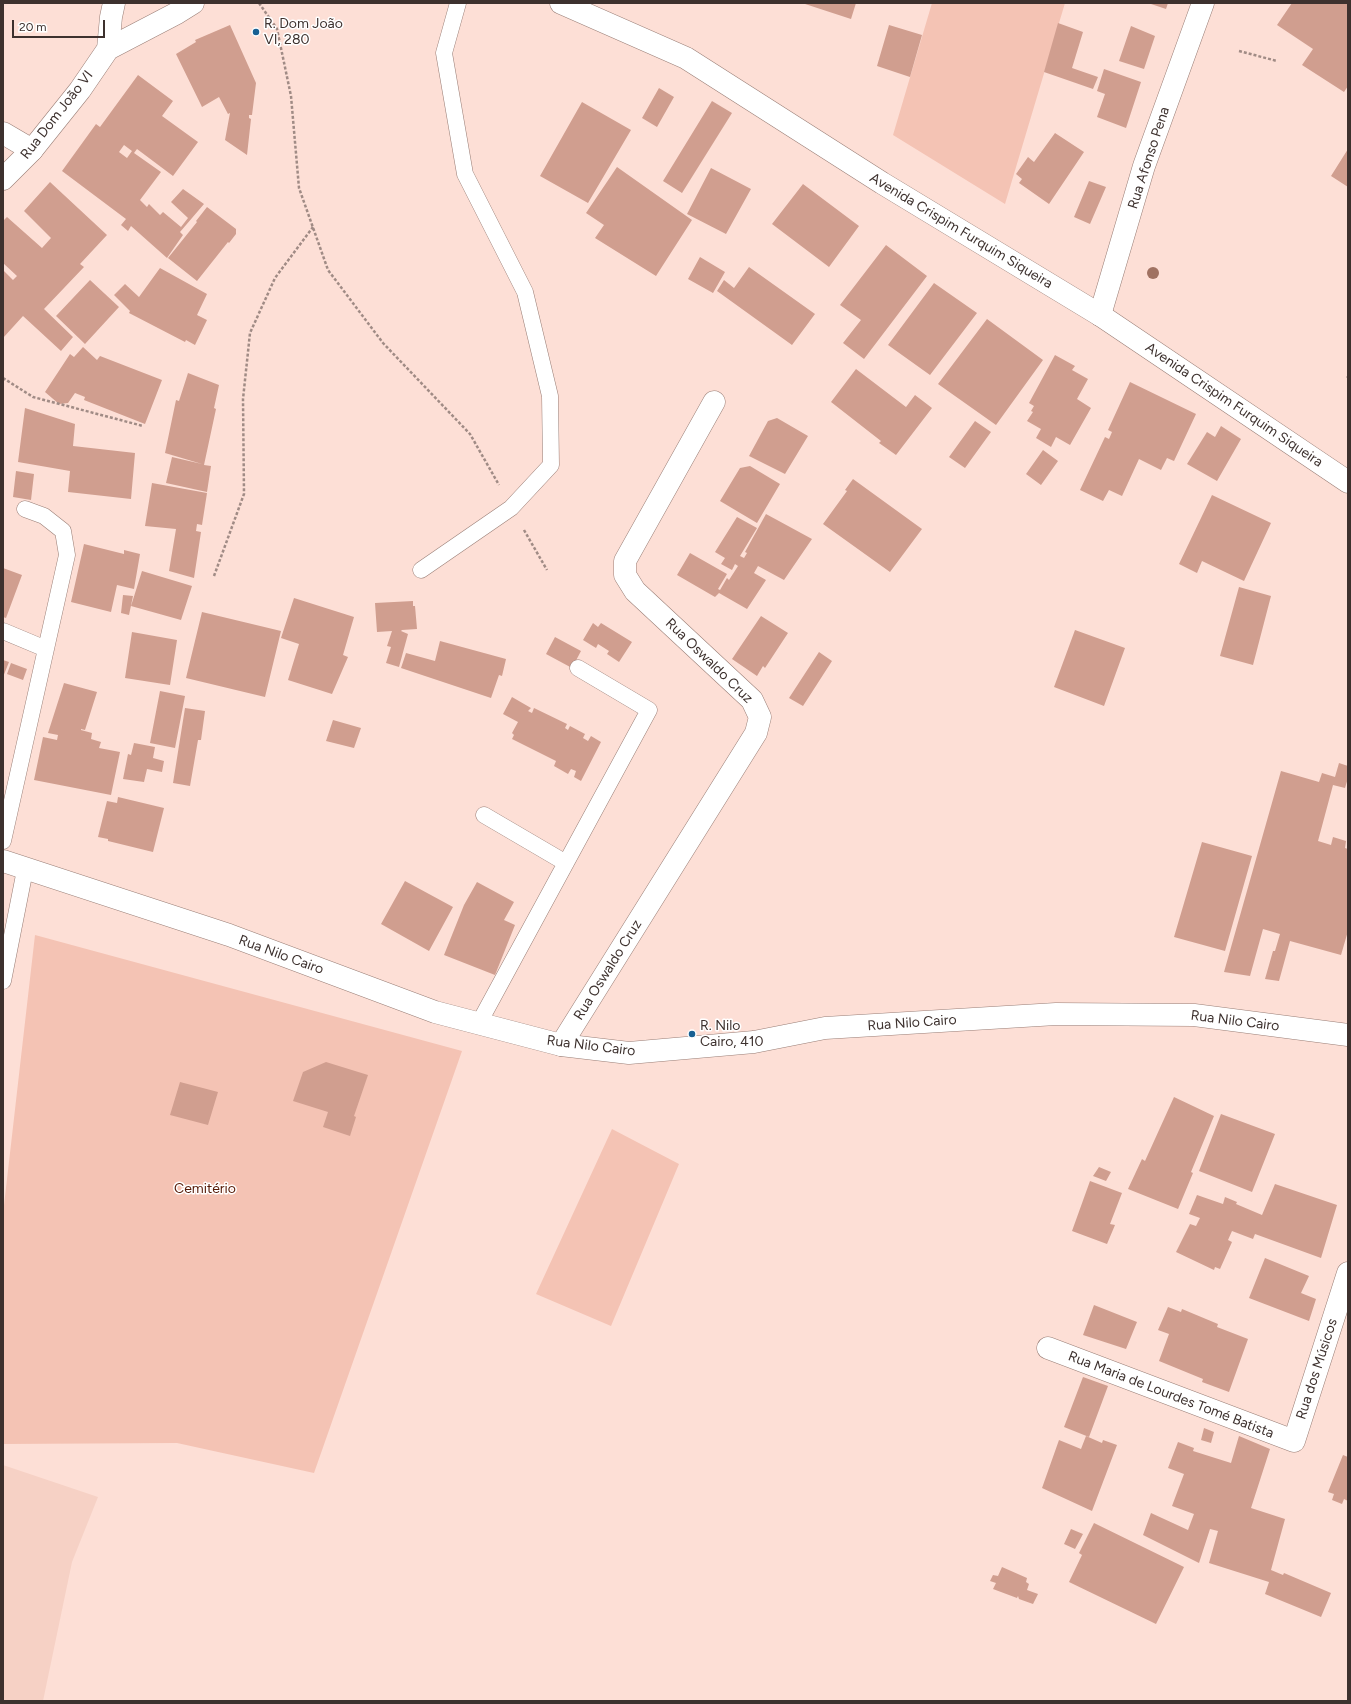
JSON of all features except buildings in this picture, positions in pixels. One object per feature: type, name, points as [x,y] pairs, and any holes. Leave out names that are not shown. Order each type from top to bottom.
[{"type":"street","name":"Rua Dom João VI","points":[[108,49],[114,3]]},
{"type":"street","name":"Rua Dom João VI","points":[[3,179],[32,150],[80,90],[108,49],[193,3]]},
{"type":"street","name":"Avenida Crispim Furquim Siqueira","points":[[561,3],[686,58],[882,183],[1100,315],[1348,482]]},
{"type":"street","name":"Rua Afonso Pena","points":[[1100,315],[1144,166],[1203,3]]},
{"type":"street","points":[[3,133],[32,150]]},
{"type":"street","name":"Rua Oswaldo Cruz","points":[[561,1045],[756,733],[760,717],[752,700],[636,591],[625,575],[625,561],[714,402]]},
{"type":"street","name":"Rua Nilo Cairo","points":[[3,861],[25,870],[229,935],[435,1012],[561,1045],[629,1053],[754,1042],[825,1028],[1056,1014],[1194,1016],[1348,1035]]},
{"type":"street","name":"Rua dos Músicos","points":[[1294,1441],[1348,1274]]},
{"type":"street","name":"Rua Maria de Lourdes Tomé Batista","points":[[1048,1348],[1294,1441]]},
{"type":"lane","points":[[421,570],[511,508],[524,496],[551,465],[550,396],[525,292],[465,174],[444,53],[458,3]]},
{"type":"lane","points":[[3,841],[67,555],[63,531],[44,516],[25,509]]},
{"type":"lane","points":[[3,631],[46,649]]},
{"type":"lane","points":[[479,1023],[649,710],[578,668]]},
{"type":"lane","points":[[484,815],[566,863]]},
{"type":"lane","points":[[3,980],[25,870]]},
{"type":"path","points":[[259,3],[277,29],[291,96],[299,188],[328,270],[383,343],[470,434],[547,570]]},
{"type":"path","points":[[1239,51],[1277,61]]},
{"type":"path","points":[[214,576],[244,494],[243,399],[250,333],[275,278],[313,227]]},
{"type":"path","points":[[3,378],[33,397],[143,426]]},
{"type":"shaded area","points":[[3,1465],[98,1497],[72,1562],[43,1701],[3,1701]]},
{"type":"green space","points":[[932,3],[1065,3],[1005,204],[893,135]]},
{"type":"green space","name":"Cemitério","points":[[35,935],[462,1051],[314,1473],[177,1443],[3,1444],[3,1214]]},
{"type":"green space","points":[[612,1129],[679,1164],[611,1326],[536,1294]]},
{"type":"place","name":"R. Dom João VI, 280","points":[[256,32]]},
{"type":"place","name":"R. Nilo Cairo, 410","points":[[692,1034]]}]
